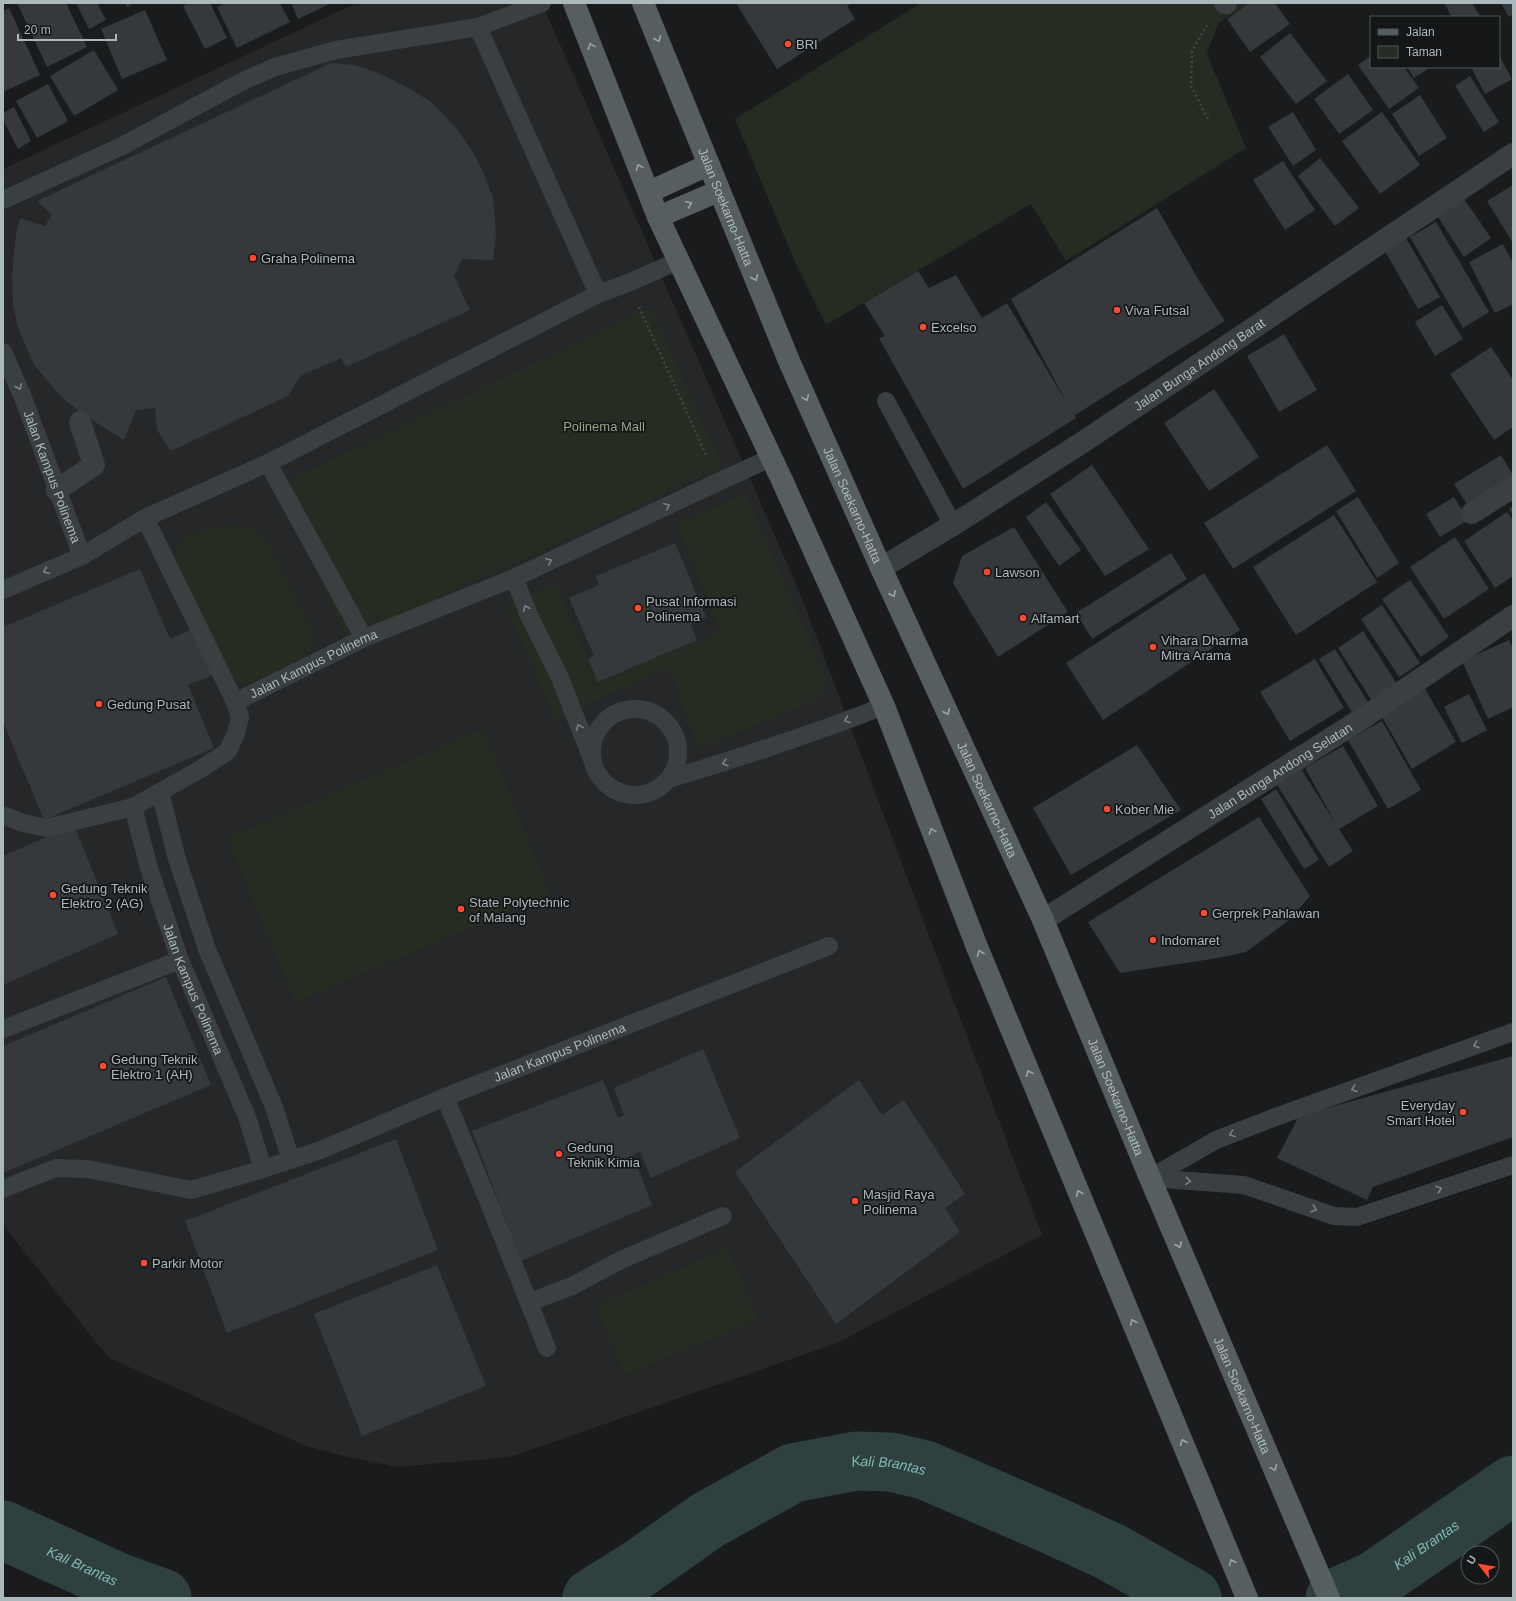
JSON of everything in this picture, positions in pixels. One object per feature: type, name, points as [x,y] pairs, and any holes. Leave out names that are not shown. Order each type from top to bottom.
[{"type":"main road","points":[[574,3],[658,217],[771,458],[884,706],[977,947],[1247,1598]]},
{"type":"main road","name":"Jalan Soekarno-Hatta","points":[[643,3],[789,361],[881,568],[1043,920],[1150,1178],[1329,1598]]},
{"type":"main road","points":[[649,192],[708,164]]},
{"type":"main road","points":[[658,217],[719,191]]},
{"type":"street","name":"Jalan Bunga Andong Barat","points":[[881,568],[953,525],[1082,442],[1513,154]]},
{"type":"street","points":[[57,490],[94,465],[80,422]]},
{"type":"street","points":[[1472,513],[1513,487]]},
{"type":"street","name":"Jalan Bunga Andong Selatan","points":[[1043,920],[1363,718],[1513,616]]},
{"type":"lane","points":[[3,200],[122,146],[245,80],[275,67],[336,50],[478,27],[542,3]]},
{"type":"lane","points":[[478,27],[598,294]]},
{"type":"lane","name":"Jalan Kampus Polinema","points":[[3,352],[22,395],[82,556],[145,518],[268,463],[598,294],[628,283],[678,261]]},
{"type":"lane","points":[[886,401],[953,525]]},
{"type":"lane","name":"Jalan Kampus Polinema","points":[[771,458],[514,578],[364,638],[235,702],[240,717],[236,733],[228,751],[201,769],[133,807],[149,868],[180,960],[247,1117],[263,1169],[320,1150],[445,1097],[829,946]]},
{"type":"lane","points":[[268,463],[364,638]]},
{"type":"lane","points":[[145,518],[235,702]]},
{"type":"lane","points":[[3,590],[82,556]]},
{"type":"lane","points":[[514,578],[529,615],[559,676],[594,763],[599,775],[608,786],[620,793],[633,796],[647,794],[659,788],[669,779],[676,766],[679,752],[676,737],[668,724],[657,715],[643,710],[629,710],[615,715],[603,724],[596,736],[592,749],[594,763]]},
{"type":"lane","points":[[669,779],[760,752],[884,706]]},
{"type":"lane","points":[[160,792],[177,859],[207,949],[274,1107],[291,1160]]},
{"type":"lane","points":[[4,814],[23,823],[47,828],[133,807]]},
{"type":"lane","points":[[3,1029],[180,960]]},
{"type":"lane","points":[[1150,1178],[1216,1140],[1281,1115],[1513,1032]]},
{"type":"lane","points":[[445,1097],[530,1302],[547,1348]]},
{"type":"lane","points":[[1150,1178],[1244,1186],[1334,1216],[1357,1216],[1513,1165]]},
{"type":"lane","points":[[3,1189],[56,1168],[88,1169],[191,1190],[263,1169]]},
{"type":"lane","points":[[530,1302],[572,1286],[621,1260],[723,1216]]},
{"type":"path","points":[[1208,119],[1191,86],[1192,50],[1204,29],[1225,3]]},
{"type":"path","points":[[628,283],[718,482]]},
{"type":"shaded area","name":"State Polytechnic of Malang","points":[[366,3],[542,3],[800,593],[1042,1235],[837,1343],[510,1457],[396,1467],[306,1446],[109,1358],[3,1225],[3,169],[350,6]]},
{"type":"green space","points":[[921,3],[1249,3],[1218,23],[1207,54],[1246,148],[1066,261],[1031,204],[826,325],[795,262],[735,119]]},
{"type":"green space","name":"Polinema Mall","points":[[651,307],[723,467],[347,640],[279,485]]},
{"type":"green space","points":[[745,493],[825,674],[824,688],[816,700],[699,749],[669,667],[555,719],[506,605],[556,583],[598,683],[721,631],[677,525]]},
{"type":"green space","points":[[233,526],[250,527],[265,537],[314,633],[314,645],[304,659],[246,684],[231,681],[178,571],[175,558],[178,546],[190,535],[207,530]]},
{"type":"green space","points":[[483,729],[551,894],[295,1002],[227,838]]},
{"type":"green space","points":[[728,1248],[758,1319],[625,1375],[596,1305]]},
{"type":"building","points":[[17,3],[66,3],[87,47],[47,67]]},
{"type":"building","points":[[76,3],[97,3],[106,20],[89,29]]},
{"type":"building","points":[[125,3],[135,3],[127,7]]},
{"type":"building","points":[[189,3],[210,3],[227,38],[205,49],[183,6]]},
{"type":"building","points":[[226,3],[280,3],[290,22],[237,48],[217,7]]},
{"type":"building","points":[[291,3],[332,3],[298,19]]},
{"type":"building","name":"BRI","points":[[736,3],[853,3],[847,6],[855,19],[777,69]]},
{"type":"building","points":[[1249,3],[1275,3],[1290,24],[1250,52],[1227,19]]},
{"type":"building","points":[[1444,3],[1472,3],[1480,16],[1451,16]]},
{"type":"building","points":[[1501,3],[1513,3],[1513,14],[1509,17]]},
{"type":"building","points":[[9,8],[40,75],[3,92],[3,11]]},
{"type":"building","points":[[145,10],[167,60],[122,79],[101,29]]},
{"type":"building","points":[[1290,33],[1327,81],[1296,104],[1260,57]]},
{"type":"building","points":[[94,50],[118,90],[74,116],[50,76]]},
{"type":"building","points":[[1370,57],[1370,68],[1405,68],[1419,88],[1389,109],[1358,65]]},
{"type":"building","points":[[1500,57],[1512,79],[1485,94],[1472,68],[1500,68]]},
{"type":"building","name":"Graha Polinema","points":[[331,63],[355,65],[379,73],[431,102],[458,130],[473,153],[483,172],[493,197],[496,233],[493,260],[462,259],[454,276],[470,310],[346,367],[341,358],[300,376],[288,396],[171,451],[157,430],[155,408],[136,410],[124,440],[84,415],[66,401],[35,366],[25,345],[17,324],[13,305],[12,276],[16,233],[20,218],[45,226],[52,215],[37,201]]},
{"type":"building","points":[[1408,68],[1429,68],[1414,78]]},
{"type":"building","points":[[1348,74],[1373,110],[1339,134],[1314,99]]},
{"type":"building","points":[[1470,76],[1499,122],[1484,132],[1455,86]]},
{"type":"building","points":[[48,84],[68,121],[37,138],[16,101]]},
{"type":"building","points":[[1420,95],[1447,138],[1419,156],[1392,114]]},
{"type":"building","points":[[14,107],[31,141],[18,149],[3,120],[3,113]]},
{"type":"building","points":[[1293,112],[1316,150],[1293,166],[1268,127]]},
{"type":"building","points":[[1382,112],[1420,165],[1380,194],[1342,141]]},
{"type":"building","points":[[1320,158],[1359,208],[1335,226],[1298,176]]},
{"type":"building","points":[[1283,161],[1315,210],[1285,230],[1253,180]]},
{"type":"building","points":[[1513,185],[1513,243],[1487,201]]},
{"type":"building","points":[[1464,199],[1491,238],[1464,257],[1438,217]]},
{"type":"building","points":[[1157,208],[1201,284],[1225,321],[1075,415],[1076,418],[963,489],[879,338],[885,336],[864,303],[918,271],[929,288],[956,275],[982,318],[1007,303],[1067,403],[1011,299]]},
{"type":"building","points":[[1436,222],[1489,312],[1463,328],[1410,237]]},
{"type":"building","points":[[1406,238],[1440,297],[1418,309],[1385,251]]},
{"type":"building","points":[[1503,244],[1513,263],[1513,304],[1495,313],[1469,262]]},
{"type":"building","points":[[1442,305],[1463,339],[1435,356],[1415,322]]},
{"type":"building","points":[[1284,334],[1317,390],[1279,412],[1247,356]]},
{"type":"building","points":[[1491,347],[1513,380],[1513,427],[1494,440],[1450,374]]},
{"type":"building","points":[[1214,389],[1259,457],[1209,491],[1164,423]]},
{"type":"building","points":[[1327,445],[1356,491],[1233,569],[1204,523]]},
{"type":"building","points":[[1501,455],[1513,475],[1513,483],[1470,509],[1454,484]]},
{"type":"building","points":[[1092,465],[1149,549],[1105,576],[1050,494]]},
{"type":"building","points":[[1358,497],[1399,563],[1377,578],[1336,511]]},
{"type":"building","points":[[1454,497],[1468,520],[1440,537],[1426,514]]},
{"type":"building","points":[[1046,502],[1081,550],[1059,566],[1026,517]]},
{"type":"building","points":[[1513,506],[1513,515],[1509,509]]},
{"type":"building","points":[[1507,512],[1513,521],[1513,576],[1495,588],[1464,541]]},
{"type":"building","points":[[1334,515],[1377,582],[1296,635],[1253,567]]},
{"type":"building","points":[[1014,527],[1068,612],[998,657],[953,583],[962,556]]},
{"type":"building","points":[[1455,537],[1489,589],[1444,619],[1410,567]]},
{"type":"building","name":"Pusat Informasi Polinema","points":[[675,543],[706,617],[690,624],[697,640],[598,682],[588,659],[594,656],[569,598],[599,585],[596,576]]},
{"type":"building","points":[[1171,553],[1187,579],[1092,639],[1076,613]]},
{"type":"building","name":"Gedung Pusat","points":[[140,569],[170,639],[194,628],[213,675],[188,685],[214,748],[44,820],[3,722],[3,627]]},
{"type":"building","name":"Vihara Dharma Mitra Arama","points":[[1204,573],[1240,630],[1103,720],[1066,663]]},
{"type":"building","points":[[1410,580],[1449,637],[1421,657],[1382,599]]},
{"type":"building","points":[[1382,605],[1420,663],[1399,677],[1361,619]]},
{"type":"building","points":[[1363,631],[1397,684],[1372,701],[1338,648]]},
{"type":"building","points":[[1509,640],[1513,649],[1513,707],[1488,719],[1462,661]]},
{"type":"building","points":[[1335,649],[1368,702],[1352,712],[1319,659]]},
{"type":"building","points":[[1315,659],[1344,708],[1290,741],[1260,692]]},
{"type":"building","points":[[1425,689],[1456,742],[1412,769],[1381,715]]},
{"type":"building","points":[[1469,694],[1487,730],[1462,743],[1444,707]]},
{"type":"building","points":[[1382,721],[1421,790],[1388,809],[1348,740]]},
{"type":"building","name":"Kober Mie","points":[[1137,745],[1181,810],[1071,875],[1033,808]]},
{"type":"building","points":[[1343,746],[1378,806],[1339,829],[1353,851],[1329,867],[1277,785],[1301,769],[1336,824],[1305,768]]},
{"type":"building","points":[[1276,789],[1319,860],[1304,869],[1261,799]]},
{"type":"building","points":[[1259,817],[1310,896],[1289,920],[1246,952],[1218,958],[1120,973],[1088,922]]},
{"type":"building","name":"Gedung Teknik Elektro 2 (AG)","points":[[74,825],[118,934],[3,985],[3,856]]},
{"type":"building","name":"Gedung Teknik Elektro 1 (AH)","points":[[166,977],[211,1085],[3,1173],[3,1046]]},
{"type":"building","name":"Gedung Teknik Kimia","points":[[703,1049],[740,1138],[651,1178],[640,1152],[633,1155],[652,1205],[521,1261],[472,1131],[603,1080],[618,1118],[624,1115],[614,1088]]},
{"type":"building","points":[[1513,1056],[1513,1137],[1373,1187],[1367,1200],[1277,1158],[1299,1116]]},
{"type":"building","name":"Masjid Raya Polinema","points":[[859,1080],[882,1115],[904,1100],[965,1194],[945,1208],[960,1232],[836,1324],[735,1172]]},
{"type":"building","points":[[396,1139],[438,1250],[227,1333],[185,1221]]},
{"type":"building","points":[[437,1265],[486,1386],[362,1436],[314,1314]]},
{"type":"waterway","name":"Kali Brantas","points":[[592,1598],[640,1568],[708,1520],[793,1473],[856,1461],[891,1462],[925,1470],[1111,1552],[1192,1598]]},
{"type":"waterway","name":"Kali Brantas","points":[[1335,1598],[1374,1581],[1513,1485]]},
{"type":"waterway","name":"Kali Brantas","points":[[3,1530],[120,1583],[162,1598]]},
{"type":"place","name":"BRI","points":[[788,44]]},
{"type":"place","name":"Graha Polinema","points":[[253,258]]},
{"type":"place","name":"Viva Futsal","points":[[1117,310]]},
{"type":"place","name":"Excelso","points":[[923,327]]},
{"type":"place","name":"Lawson","points":[[987,572]]},
{"type":"place","name":"Pusat Informasi Polinema","points":[[638,608]]},
{"type":"place","name":"Alfamart","points":[[1023,618]]},
{"type":"place","name":"Vihara Dharma Mitra Arama","points":[[1153,647]]},
{"type":"place","name":"Gedung Pusat","points":[[99,704]]},
{"type":"place","name":"Kober Mie","points":[[1107,809]]},
{"type":"place","name":"Gedung Teknik Elektro 2 (AG)","points":[[53,895]]},
{"type":"place","name":"State Polytechnic of Malang","points":[[461,909]]},
{"type":"place","name":"Gerprek Pahlawan","points":[[1204,913]]},
{"type":"place","name":"Indomaret","points":[[1153,940]]},
{"type":"place","name":"Gedung Teknik Elektro 1 (AH)","points":[[103,1066]]},
{"type":"place","name":"Everyday Smart Hotel","points":[[1463,1112]]},
{"type":"place","name":"Gedung Teknik Kimia","points":[[559,1154]]},
{"type":"place","name":"Masjid Raya Polinema","points":[[855,1201]]},
{"type":"place","name":"Parkir Motor","points":[[144,1263]]}]
